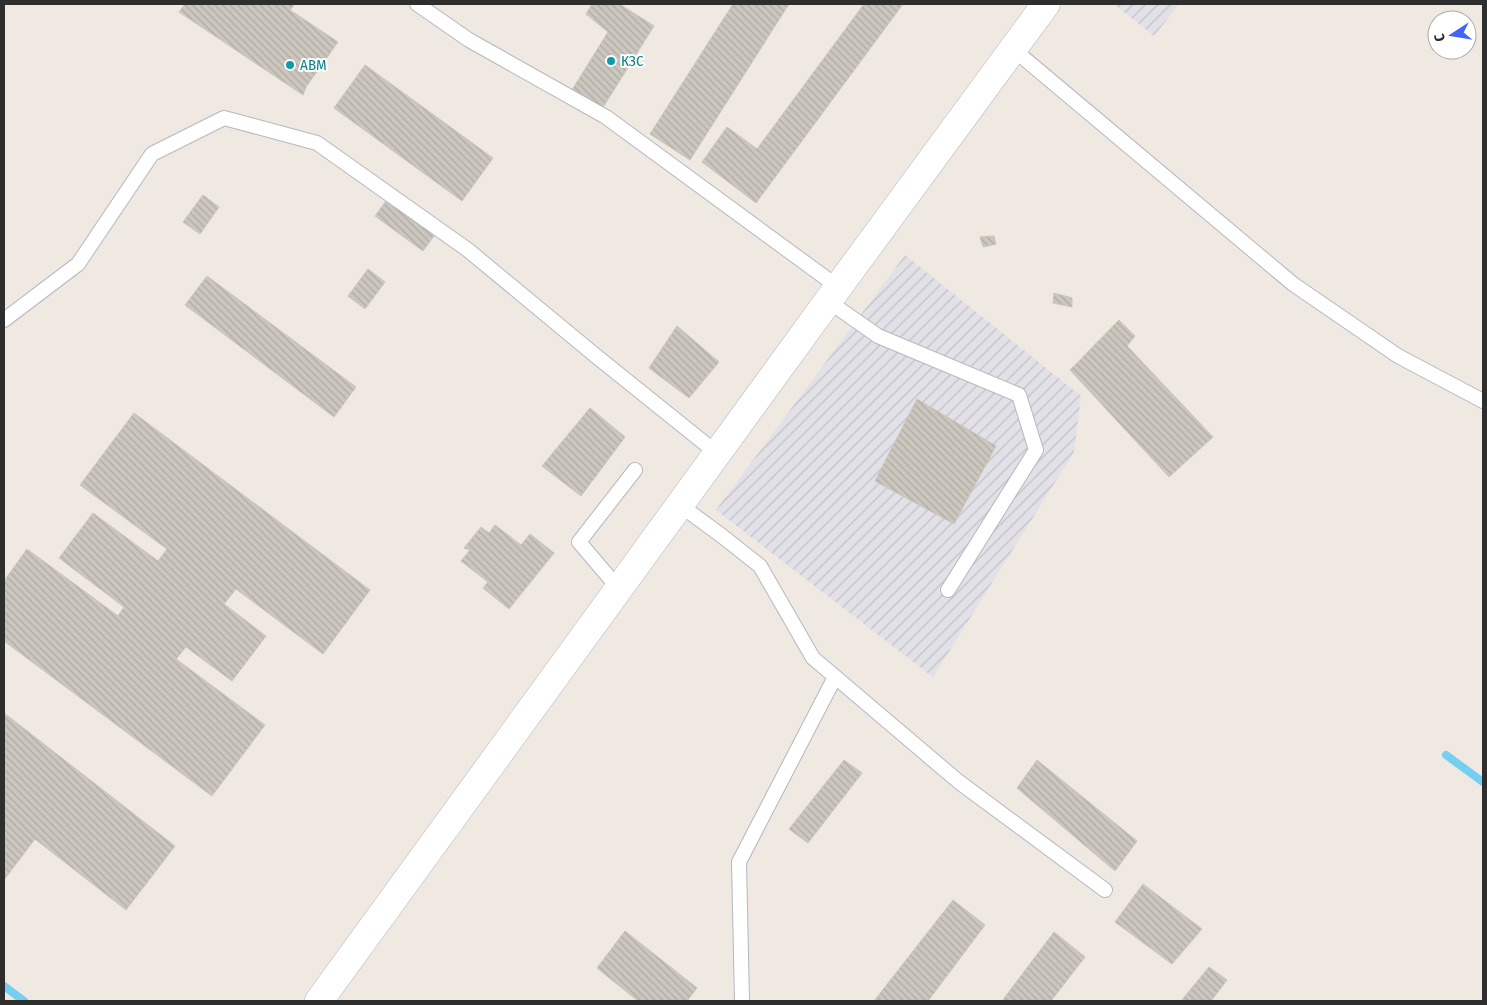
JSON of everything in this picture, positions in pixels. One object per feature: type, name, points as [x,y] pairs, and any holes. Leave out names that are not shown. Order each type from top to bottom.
[{"type":"street","points":[[319,1001],[1046,4]]},
{"type":"lane","points":[[417,4],[469,40],[606,117],[833,294],[878,336],[1020,395],[1036,450],[948,590]]},
{"type":"lane","points":[[1013,49],[1293,284],[1398,356],[1483,401]]},
{"type":"lane","points":[[4,320],[78,264],[152,154],[224,118],[317,143],[468,250],[718,454]]},
{"type":"lane","points":[[619,589],[579,542],[635,470]]},
{"type":"lane","points":[[680,505],[760,566],[813,658],[959,782],[1105,890]]},
{"type":"lane","points":[[742,1001],[739,862],[835,677]]},
{"type":"shaded area","points":[[1114,4],[1179,4],[1154,36]]},
{"type":"shaded area","points":[[905,255],[1081,396],[1074,452],[933,677],[716,510]]},
{"type":"building","name":"АВМ","points":[[185,4],[295,4],[290,10],[338,42],[306,87],[303,95],[179,12]]},
{"type":"building","name":"КЗС","points":[[592,4],[621,4],[654,26],[602,109],[572,90],[608,32],[586,14]]},
{"type":"building","points":[[733,4],[789,4],[690,160],[650,134]]},
{"type":"building","points":[[864,4],[903,4],[756,203],[702,162],[727,127],[757,149]]},
{"type":"building","points":[[365,65],[493,158],[462,201],[334,108]]},
{"type":"building","points":[[391,194],[439,229],[423,251],[375,216]]},
{"type":"building","points":[[203,195],[219,207],[200,234],[183,222]]},
{"type":"building","points":[[994,236],[996,244],[983,247],[980,237]]},
{"type":"building","points":[[368,269],[385,282],[365,309],[348,296]]},
{"type":"building","points":[[207,276],[356,387],[334,417],[185,305]]},
{"type":"building","points":[[1054,293],[1072,298],[1072,307],[1053,303]]},
{"type":"building","points":[[1119,320],[1135,336],[1127,346],[1213,437],[1169,477],[1070,370]]},
{"type":"building","points":[[677,326],[719,362],[689,398],[649,368]]},
{"type":"building","points":[[917,399],[996,446],[954,524],[875,481]]},
{"type":"building","points":[[590,408],[625,437],[581,496],[542,466]]},
{"type":"building","points":[[134,413],[370,590],[323,654],[236,589],[224,604],[266,636],[232,681],[186,647],[176,659],[265,725],[212,796],[4,641],[4,581],[27,549],[118,616],[124,607],[59,558],[93,513],[158,561],[167,549],[80,485]]},
{"type":"building","points":[[495,525],[521,545],[530,534],[554,553],[509,609],[483,588],[488,582],[461,561],[470,550],[464,548],[481,527],[489,533]]},
{"type":"building","points":[[4,713],[175,846],[126,910],[35,839],[4,880]]},
{"type":"building","points":[[844,760],[862,773],[808,843],[789,829]]},
{"type":"building","points":[[1037,760],[1137,841],[1115,871],[1017,788]]},
{"type":"building","points":[[1143,884],[1202,929],[1172,964],[1115,922]]},
{"type":"building","points":[[953,900],[985,925],[928,1001],[874,1001]]},
{"type":"building","points":[[625,931],[697,988],[687,1001],[638,1001],[597,968]]},
{"type":"building","points":[[1054,932],[1085,957],[1051,1001],[1002,1001]]},
{"type":"building","points":[[1209,967],[1227,980],[1211,1001],[1181,1001]]},
{"type":"waterway","points":[[1446,755],[1483,782]]},
{"type":"waterway","points":[[4,986],[24,1001]]},
{"type":"place","name":"КЗС","points":[[611,61]]},
{"type":"place","name":"АВМ","points":[[290,65]]}]
